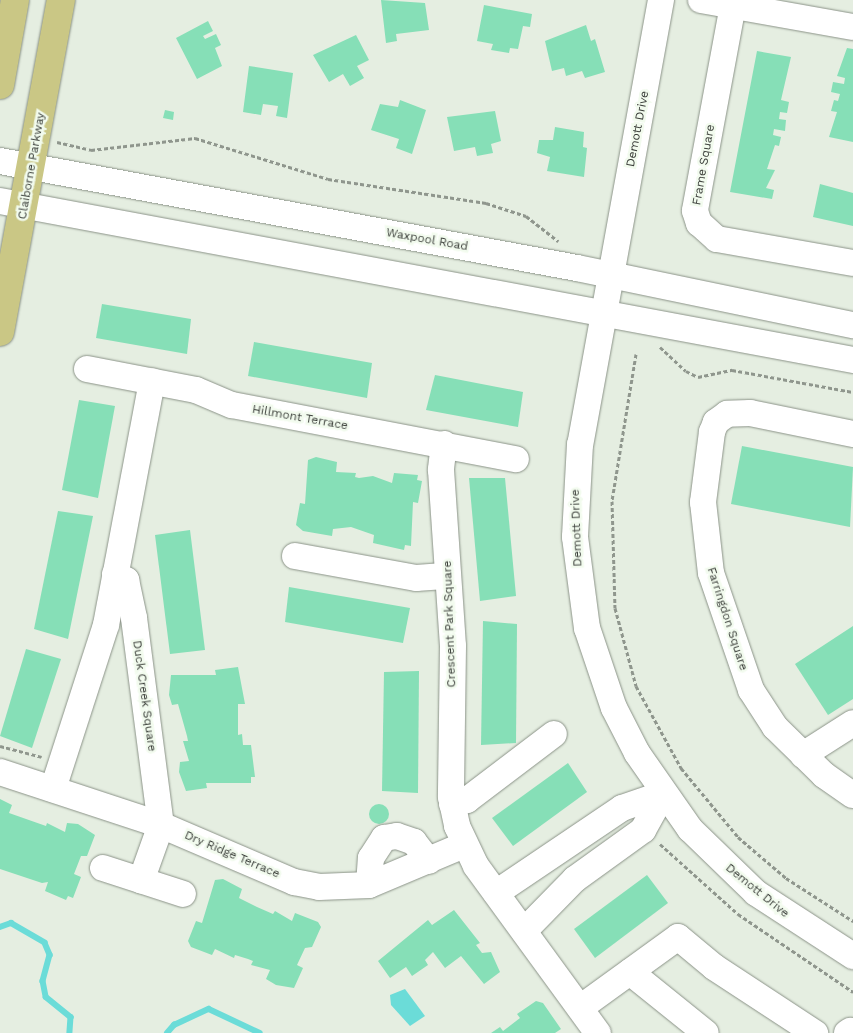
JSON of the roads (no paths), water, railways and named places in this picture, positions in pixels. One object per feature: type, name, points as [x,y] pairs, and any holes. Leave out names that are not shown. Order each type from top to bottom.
[{"type":"main road","points":[[0,85],[15,0]]},
{"type":"main road","name":"Claiborne Parkway","points":[[0,332],[13,203],[32,167],[61,0]]},
{"type":"street","name":"Demott Drive","points":[[661,0],[575,486],[580,587],[587,628],[614,708],[663,794],[718,860],[756,893],[853,956]]},
{"type":"street","points":[[701,0],[853,27]]},
{"type":"street","name":"Frame Square","points":[[733,5],[695,211],[699,223],[717,239],[853,263]]},
{"type":"street","name":"Waxpool Road","points":[[0,161],[612,274],[853,325]]},
{"type":"street","points":[[13,203],[853,360]]},
{"type":"street","name":"Hillmont Terrace","points":[[87,369],[196,390],[232,405],[516,459]]},
{"type":"street","points":[[53,789],[106,624],[152,381]]},
{"type":"street","name":"Farringdon Square","points":[[853,434],[750,413],[727,414],[716,422],[712,432],[703,502],[711,573],[752,690],[775,727],[803,755],[853,795]]},
{"type":"street","name":"Crescent Park Square","points":[[444,444],[441,470],[453,646],[452,804],[464,845],[496,893],[598,1033]]},
{"type":"street","points":[[295,556],[416,578],[448,576]]},
{"type":"street","name":"Duck Creek Square","points":[[115,574],[126,580],[134,618],[161,825]]},
{"type":"street","points":[[803,755],[853,723]]},
{"type":"street","points":[[452,804],[467,800],[554,734]]},
{"type":"street","name":"Dry Ridge Terrace","points":[[0,772],[161,825],[294,882],[327,888],[369,885],[464,845]]},
{"type":"street","points":[[496,893],[558,855],[622,808],[663,794]]},
{"type":"street","points":[[524,931],[575,879],[643,830],[663,794]]},
{"type":"street","points":[[142,881],[161,825]]},
{"type":"street","points":[[369,885],[371,858],[384,838],[397,836],[414,842],[429,861]]},
{"type":"street","points":[[558,855],[575,879]]},
{"type":"street","points":[[103,868],[183,894]]},
{"type":"street","points":[[580,1008],[678,937],[714,967],[815,1033]]},
{"type":"street","points":[[630,972],[706,1033]]},
{"type":"water","points":[[405,989],[425,1016],[410,1026],[391,1005],[390,995]]},
{"type":"waterway","points":[[0,927],[11,923],[45,943],[50,955],[43,981],[46,997],[71,1017],[70,1033]]},
{"type":"waterway","points":[[167,1033],[174,1025],[209,1009],[260,1033]]}]
